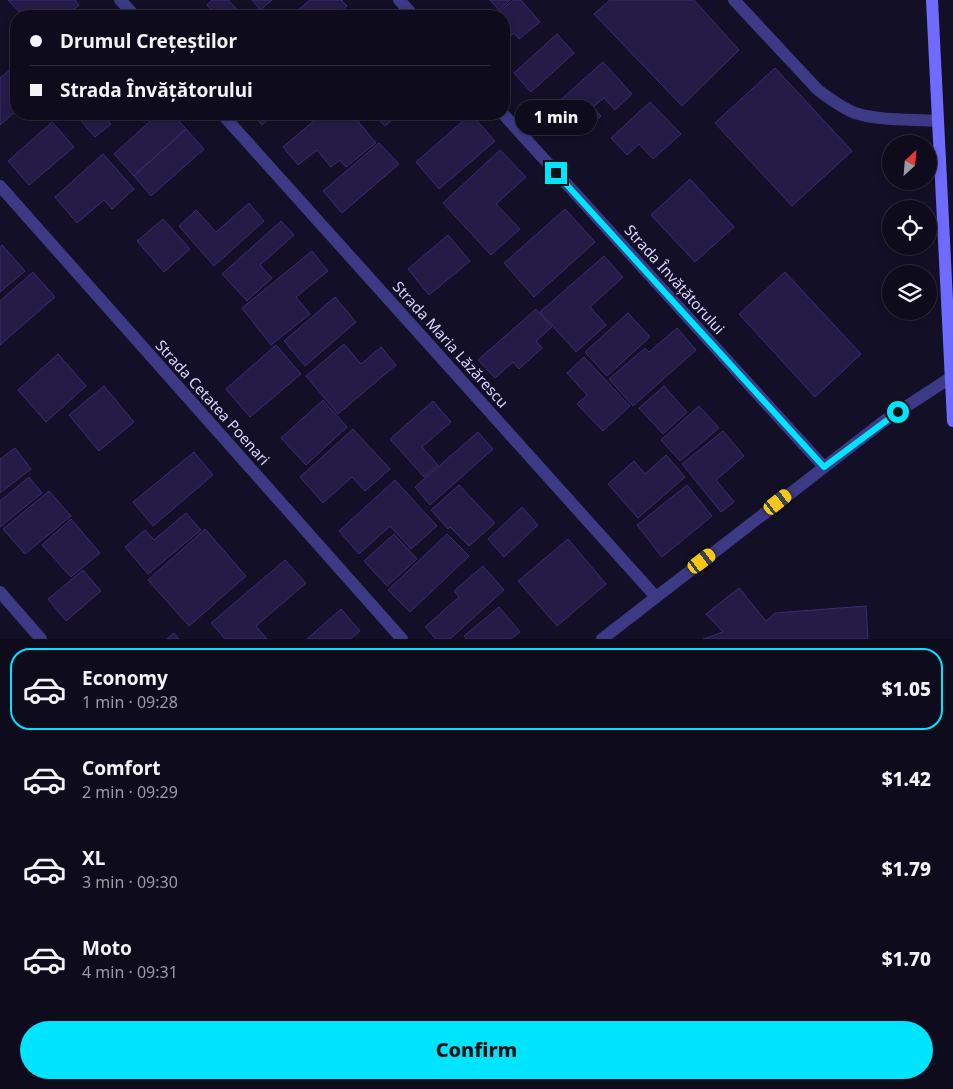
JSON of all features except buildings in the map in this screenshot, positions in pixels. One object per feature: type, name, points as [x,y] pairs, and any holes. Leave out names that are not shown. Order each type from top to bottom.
[{"type":"main road","points":[[932,0],[953,421]]},
{"type":"street","points":[[120,0],[129,10]]},
{"type":"street","points":[[400,0],[409,10]]},
{"type":"street","points":[[734,0],[818,90],[834,102],[856,113],[886,118],[938,121]]},
{"type":"street","name":"Strada Maria Lăzărescu","points":[[227,120],[656,596]]},
{"type":"street","name":"Strada Învățătorului","points":[[508,120],[824,467]]},
{"type":"street","name":"Strada Cetatea Poenari","points":[[0,186],[402,639]]},
{"type":"street","points":[[602,639],[884,421],[952,376]]},
{"type":"street","points":[[0,592],[41,639]]},
{"type":"route","points":[[556,173],[824,467],[898,412]]}]
